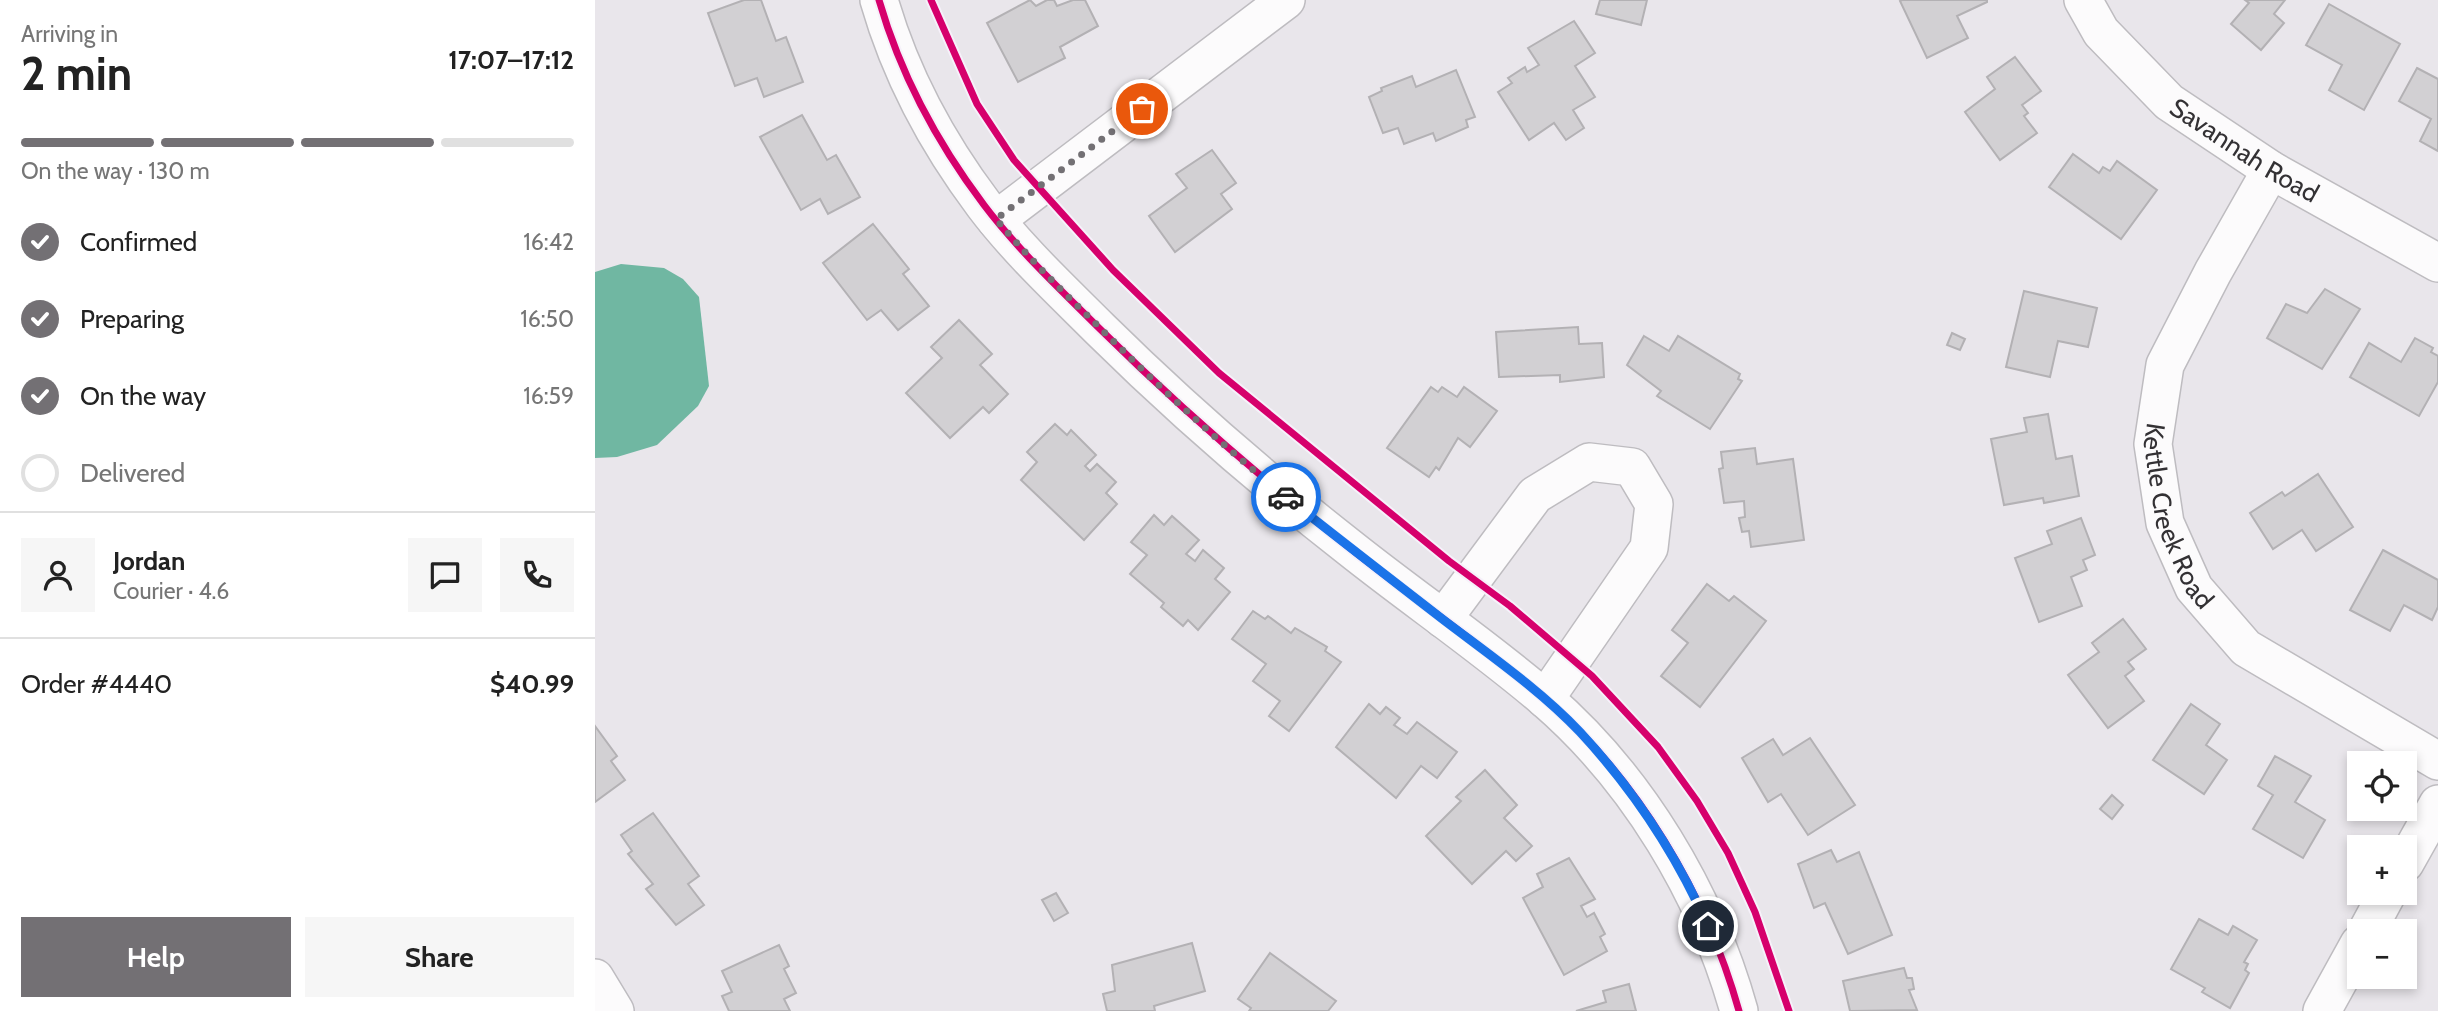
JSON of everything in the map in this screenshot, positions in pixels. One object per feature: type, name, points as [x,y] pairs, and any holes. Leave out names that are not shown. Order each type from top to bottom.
[{"type":"street","points":[[879,0],[896,51],[935,131],[996,219],[1044,272],[1130,359],[1235,456],[1545,699],[1579,731],[1609,766],[1638,801],[1692,890],[1717,944],[1739,1011]]},
{"type":"street","points":[[996,219],[1286,0]]},
{"type":"street","name":"Savannah Road","points":[[2083,0],[2101,32],[2169,102],[2271,170],[2438,263]]},
{"type":"street","name":"Kettle Creek Road","points":[[2271,170],[2213,272],[2165,365],[2154,444],[2165,523],[2195,588],[2246,648],[2438,761]]},
{"type":"street","points":[[1443,619],[1535,495],[1590,463],[1632,467],[1654,504],[1649,548],[1545,699]]},
{"type":"street","points":[[2417,842],[2438,804]]},
{"type":"street","points":[[2322,1011],[2347,966]]},
{"type":"street","points":[[595,978],[615,1011]]},
{"type":"shaded area","points":[[621,264],[664,268],[683,279],[699,297],[709,386],[698,406],[657,445],[617,457],[595,458],[595,272]]},
{"type":"building","points":[[744,0],[761,0],[776,41],[786,37],[803,82],[764,97],[757,78],[735,86],[708,13]]},
{"type":"building","points":[[1030,0],[1036,6],[1047,0],[1054,0],[1057,6],[1073,0],[1085,0],[1098,26],[1060,47],[1065,58],[1018,82],[987,23]]},
{"type":"building","points":[[1600,0],[1647,0],[1641,25],[1596,14]]},
{"type":"building","points":[[2245,0],[2285,0],[2274,14],[2284,23],[2261,50],[2231,24],[2249,3]]},
{"type":"building","points":[[1900,1],[1987,2],[1957,16],[1968,38],[1927,58]]},
{"type":"building","points":[[2329,4],[2400,44],[2364,110],[2329,90],[2342,65],[2306,45]]},
{"type":"building","points":[[1574,21],[1595,53],[1575,66],[1595,97],[1573,110],[1584,128],[1566,140],[1554,123],[1529,140],[1498,92],[1512,83],[1508,78],[1525,67],[1527,72],[1539,65],[1528,48]]},
{"type":"building","points":[[2015,57],[2041,91],[2022,105],[2028,113],[2024,116],[2037,133],[2000,160],[1965,112],[1995,89],[1987,77]]},
{"type":"building","points":[[2417,68],[2438,79],[2438,151],[2420,141],[2431,119],[2399,101]]},
{"type":"building","points":[[1456,70],[1475,117],[1466,120],[1468,127],[1436,141],[1433,133],[1404,144],[1398,128],[1383,133],[1369,97],[1382,91],[1381,88],[1412,76],[1416,87]]},
{"type":"building","points":[[802,115],[827,160],[836,155],[860,197],[828,214],[820,199],[801,210],[760,137]]},
{"type":"building","points":[[1212,150],[1236,183],[1221,194],[1232,209],[1175,252],[1149,216],[1187,188],[1176,174]]},
{"type":"building","points":[[2073,154],[2099,173],[2103,167],[2110,171],[2117,161],[2157,190],[2121,239],[2049,187]]},
{"type":"building","points":[[873,224],[909,269],[903,274],[929,306],[898,330],[881,310],[867,320],[823,263]]},
{"type":"building","points":[[2325,289],[2360,309],[2322,369],[2267,338],[2286,304],[2307,313]]},
{"type":"building","points":[[2024,291],[2097,308],[2088,347],[2058,341],[2050,377],[2006,367]]},
{"type":"building","points":[[959,320],[992,354],[980,365],[1008,394],[989,413],[983,407],[950,438],[906,393],[942,358],[931,347]]},
{"type":"building","points":[[1578,327],[1579,344],[1602,343],[1604,377],[1560,382],[1560,375],[1499,377],[1496,332]]},
{"type":"building","points":[[1952,333],[1965,339],[1960,350],[1947,345]]},
{"type":"building","points":[[1644,336],[1669,351],[1678,336],[1740,374],[1738,379],[1742,381],[1710,429],[1657,396],[1661,391],[1627,365]]},
{"type":"building","points":[[2415,338],[2433,348],[2431,352],[2438,356],[2438,382],[2419,416],[2350,377],[2369,343],[2401,362]]},
{"type":"building","points":[[1431,387],[1438,392],[1442,387],[1457,397],[1464,387],[1497,411],[1470,447],[1458,438],[1439,470],[1436,467],[1429,477],[1387,448]]},
{"type":"building","points":[[2048,414],[2056,459],[2072,456],[2079,496],[2044,503],[2043,498],[2004,505],[1991,439],[2027,432],[2024,418]]},
{"type":"building","points":[[1055,424],[1067,435],[1071,430],[1096,455],[1085,466],[1090,471],[1097,464],[1116,482],[1106,493],[1117,504],[1084,540],[1021,480],[1037,462],[1027,452]]},
{"type":"building","points":[[1755,448],[1757,464],[1793,459],[1804,540],[1751,547],[1749,531],[1742,532],[1739,518],[1745,517],[1744,501],[1724,503],[1719,469],[1723,468],[1721,452]]},
{"type":"building","points":[[2318,474],[2353,527],[2316,551],[2302,530],[2273,549],[2250,513],[2282,492],[2285,496]]},
{"type":"building","points":[[1154,515],[1164,525],[1172,516],[1199,540],[1186,554],[1195,561],[1203,550],[1224,568],[1215,579],[1230,592],[1198,630],[1188,620],[1183,626],[1161,607],[1164,603],[1130,574],[1147,555],[1131,542]]},
{"type":"building","points":[[2081,518],[2095,555],[2083,560],[2087,570],[2071,577],[2082,606],[2039,622],[2015,558],[2052,544],[2047,531]]},
{"type":"building","points":[[2383,550],[2438,580],[2438,607],[2432,620],[2404,605],[2390,631],[2350,610]]},
{"type":"building","points":[[1707,584],[1729,601],[1734,596],[1766,621],[1700,707],[1661,676],[1688,643],[1672,630]]},
{"type":"building","points":[[1253,611],[1265,619],[1268,616],[1291,633],[1295,628],[1327,647],[1325,651],[1341,662],[1289,731],[1269,716],[1280,701],[1253,681],[1266,664],[1232,639]]},
{"type":"building","points":[[2123,619],[2146,649],[2128,662],[2134,669],[2125,676],[2144,701],[2108,728],[2068,675],[2099,652],[2092,643]]},
{"type":"building","points":[[1369,704],[1380,714],[1386,707],[1400,718],[1394,725],[1407,734],[1417,722],[1457,752],[1437,778],[1421,766],[1396,798],[1336,747]]},
{"type":"building","points":[[2191,704],[2220,724],[2206,745],[2227,760],[2204,794],[2153,760]]},
{"type":"building","points":[[595,726],[617,756],[611,761],[625,780],[595,802]]},
{"type":"building","points":[[1810,738],[1855,805],[1808,835],[1781,794],[1768,802],[1742,758],[1773,739],[1783,755]]},
{"type":"building","points":[[2275,756],[2311,776],[2295,802],[2325,820],[2303,858],[2253,829],[2273,795],[2258,786]]},
{"type":"building","points":[[1485,770],[1517,805],[1504,818],[1532,846],[1516,861],[1506,851],[1472,884],[1426,836],[1461,801],[1456,797]]},
{"type":"building","points":[[2112,795],[2123,805],[2112,819],[2100,809]]},
{"type":"building","points":[[653,813],[699,876],[688,884],[704,905],[676,925],[646,889],[653,884],[628,854],[632,851],[621,835]]},
{"type":"building","points":[[1831,850],[1837,862],[1859,852],[1892,935],[1848,954],[1825,903],[1814,908],[1798,864]]},
{"type":"building","points":[[1569,858],[1595,899],[1581,906],[1587,917],[1594,913],[1605,934],[1600,937],[1607,951],[1564,975],[1523,898],[1543,887],[1537,874]]},
{"type":"building","points":[[1056,893],[1068,913],[1054,921],[1042,900]]},
{"type":"building","points":[[2199,919],[2228,935],[2233,926],[2257,940],[2244,962],[2248,964],[2245,970],[2249,973],[2230,1008],[2202,992],[2205,988],[2171,969]]},
{"type":"building","points":[[1192,943],[1205,991],[1154,1006],[1155,1011],[1107,1011],[1103,994],[1115,991],[1112,965]]},
{"type":"building","points":[[779,945],[789,966],[784,969],[796,993],[784,999],[790,1011],[729,1011],[722,996],[732,992],[722,971]]},
{"type":"building","points":[[1270,953],[1336,1001],[1328,1011],[1249,1011],[1251,1008],[1238,999]]},
{"type":"building","points":[[1904,968],[1907,978],[1912,978],[1914,989],[1909,990],[1917,1010],[1850,1011],[1843,981]]},
{"type":"building","points":[[1629,984],[1636,1011],[1576,1011],[1606,1002],[1603,991]]},
{"type":"cycle path","points":[[879,0],[909,81],[936,133],[984,205],[1040,269],[1160,387],[1222,442],[1350,548],[1520,678],[1578,730],[1609,764],[1638,801],[1687,881],[1708,924],[1739,1011]]},
{"type":"cycle path","points":[[931,0],[977,104],[1014,160],[1113,270],[1219,373],[1449,561],[1510,606],[1592,676],[1658,747],[1697,801],[1728,853],[1755,912],[1789,1011]]},
{"type":"way so far","points":[[1142,109],[996,219],[1130,359],[1235,456],[1286,497]]},
{"type":"route","points":[[1286,497],[1501,663],[1579,731],[1638,801],[1692,890],[1708,926]]}]
